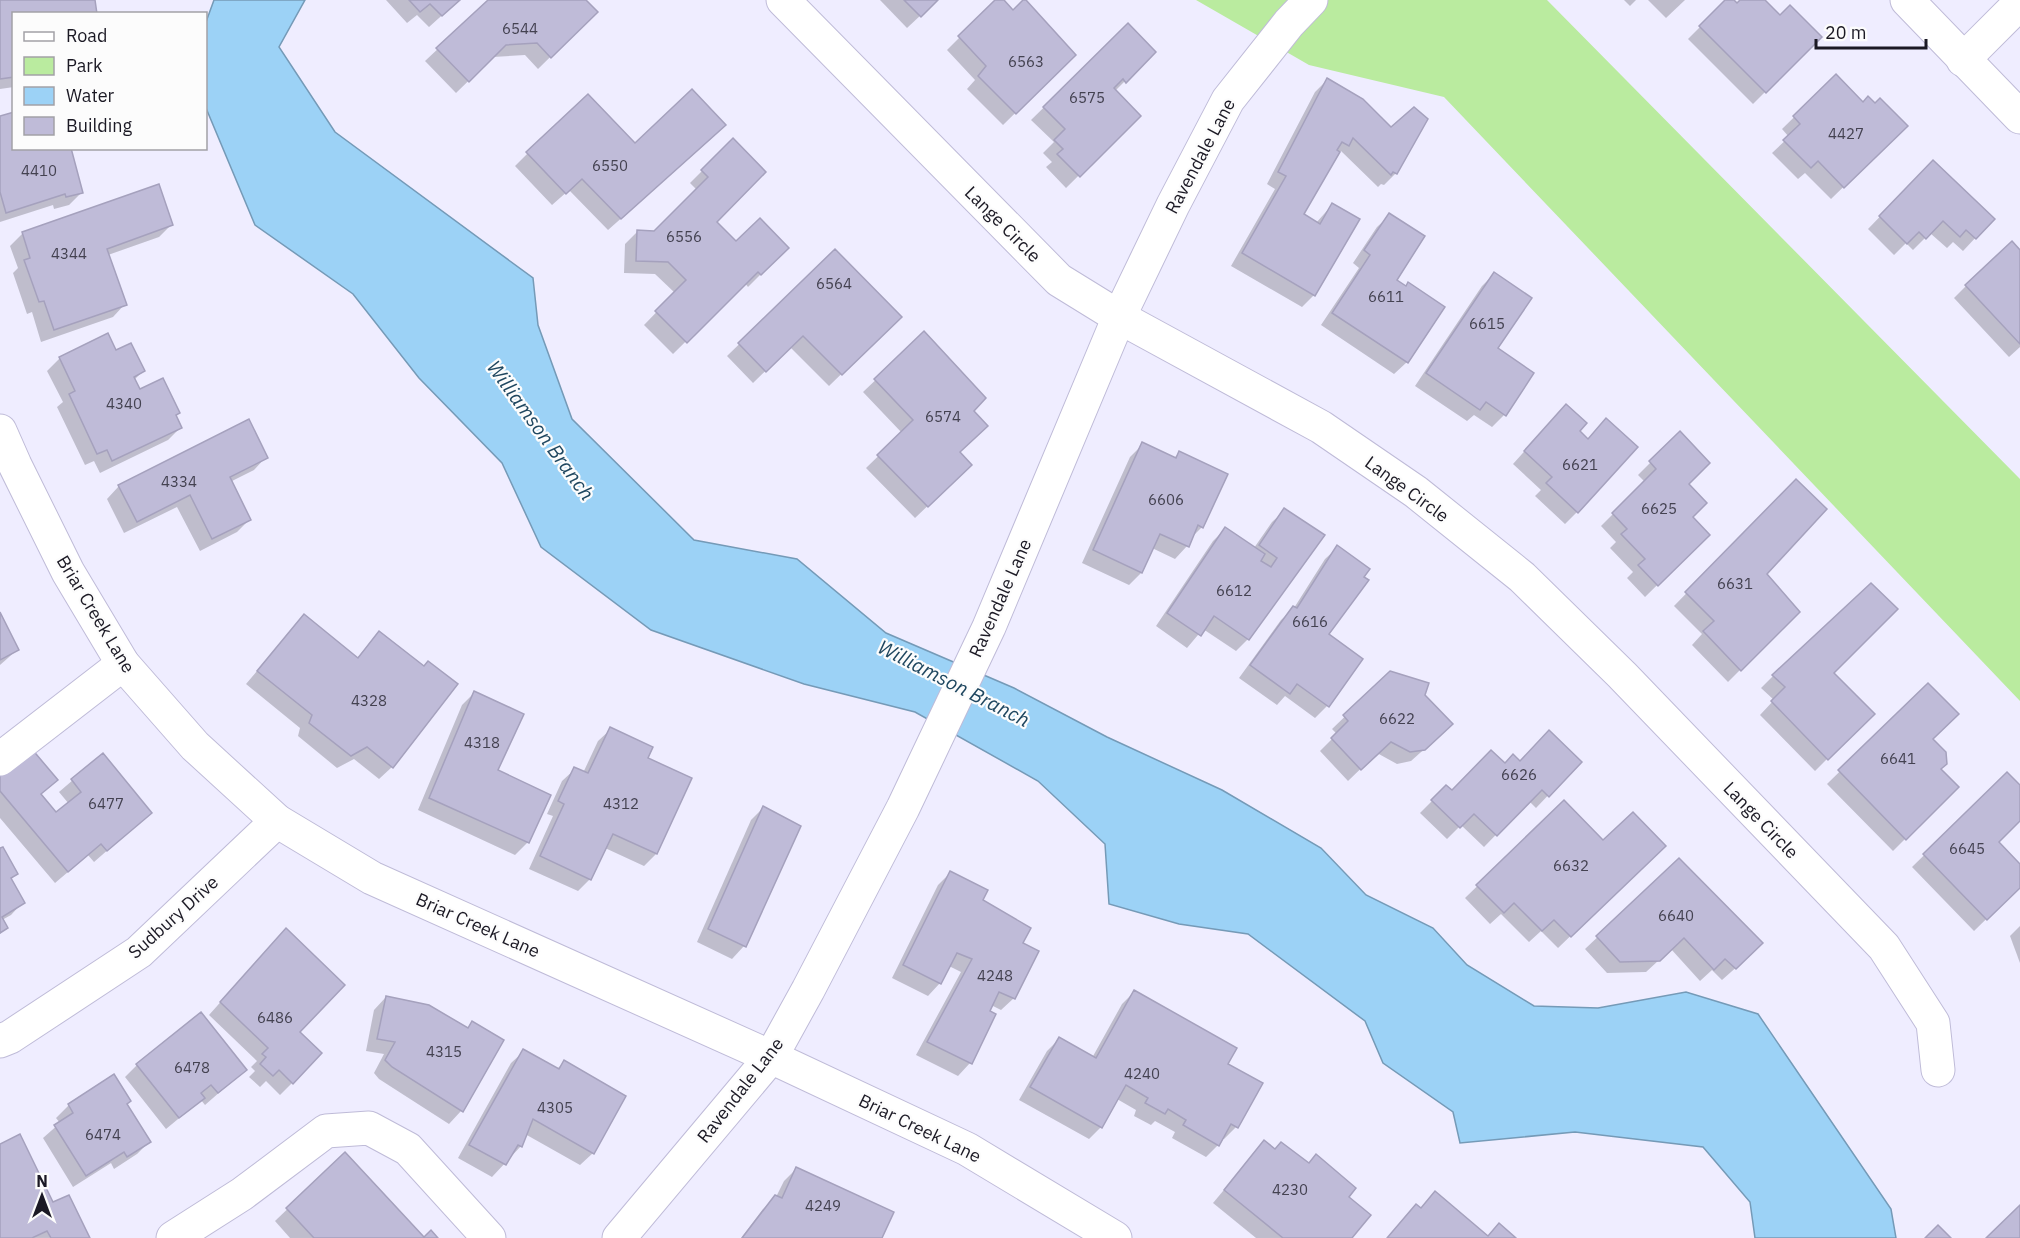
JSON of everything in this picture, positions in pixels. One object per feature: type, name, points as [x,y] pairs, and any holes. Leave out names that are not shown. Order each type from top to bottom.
[{"type":"street","name":"Lange Circle","points":[[783,0],[1059,280],[1119,318],[1321,427],[1416,492],[1522,576],[1622,675],[1884,947],[1933,1023],[1938,1070]]},
{"type":"street","name":"Ravendale Lane","points":[[619,1238],[771,1057],[903,808],[988,627],[1119,318],[1173,205],[1228,100],[1289,23],[1311,0]]},
{"type":"street","points":[[1907,0],[2020,117]]},
{"type":"street","points":[[1963,60],[2020,3]]},
{"type":"street","name":"Briar Creek Lane","points":[[0,431],[7,470],[123,664],[195,746],[278,821],[372,878],[771,1057],[968,1149],[1115,1238]]},
{"type":"street","points":[[0,759],[123,664]]},
{"type":"street","name":"Sudbury Drive","points":[[0,1041],[10,1037],[139,952],[278,821]]},
{"type":"street","points":[[172,1238],[242,1194],[326,1131],[369,1128],[408,1149],[489,1238]]},
{"type":"green space","points":[[1196,0],[1547,0],[2020,479],[2020,701],[1444,97],[1309,65]]},
{"type":"water","name":"Williamson Branch","points":[[214,0],[305,0],[279,47],[335,132],[533,278],[538,325],[572,419],[694,540],[797,559],[886,633],[1014,688],[1107,737],[1222,790],[1321,848],[1366,895],[1433,928],[1467,965],[1534,1006],[1598,1008],[1686,992],[1758,1014],[1891,1209],[1896,1238],[1755,1238],[1750,1202],[1703,1147],[1575,1132],[1460,1143],[1453,1112],[1383,1063],[1365,1021],[1248,934],[1179,924],[1109,904],[1105,844],[1038,781],[915,712],[804,684],[651,630],[541,547],[502,463],[419,378],[353,294],[255,225],[207,110],[207,19]]},
{"type":"building","points":[[0,0],[95,0],[97,12],[12,12],[12,77],[0,79]]},
{"type":"building","points":[[409,0],[460,0],[442,16],[430,4],[420,12]]},
{"type":"building","points":[[488,0],[586,0],[598,12],[551,58],[537,43],[506,45],[469,82],[436,48]]},
{"type":"building","points":[[904,0],[938,0],[921,17]]},
{"type":"building","points":[[995,0],[1004,0],[1013,10],[1023,0],[1026,0],[1076,55],[1016,114],[978,76],[986,66],[958,36]]},
{"type":"building","points":[[1725,0],[1734,0],[1737,3],[1740,0],[1765,0],[1780,15],[1790,5],[1822,37],[1766,93],[1699,26]]},
{"type":"building","points":[[1128,23],[1156,52],[1126,83],[1123,79],[1114,88],[1141,116],[1080,177],[1057,154],[1063,149],[1054,140],[1065,129],[1043,107]]},
{"type":"building","points":[[1836,74],[1863,102],[1868,96],[1875,103],[1880,98],[1908,126],[1844,188],[1818,161],[1811,168],[1783,140],[1800,124],[1793,116]]},
{"type":"building","points":[[1327,78],[1363,99],[1391,127],[1414,107],[1428,119],[1397,174],[1393,172],[1391,175],[1353,138],[1349,146],[1342,142],[1337,150],[1340,152],[1304,214],[1320,224],[1332,203],[1360,219],[1315,296],[1242,253],[1286,176],[1278,172]]},
{"type":"building","points":[[692,89],[726,125],[621,219],[582,179],[566,194],[526,152],[588,94],[635,143]]},
{"type":"building","points":[[12,113],[12,150],[72,150],[83,193],[66,197],[65,194],[6,213],[0,192],[0,116]]},
{"type":"building","points":[[733,138],[766,172],[717,222],[736,241],[760,218],[789,248],[761,275],[758,272],[687,343],[655,311],[686,280],[668,262],[636,261],[637,230],[654,231],[708,177],[701,170]]},
{"type":"building","points":[[1933,160],[1995,219],[1976,239],[1966,230],[1960,237],[1943,221],[1926,239],[1919,232],[1907,244],[1879,216]]},
{"type":"building","points":[[159,184],[173,225],[107,249],[127,305],[54,330],[44,301],[39,302],[24,260],[30,258],[22,232]]},
{"type":"building","points":[[1389,213],[1425,236],[1397,280],[1406,286],[1408,282],[1445,307],[1408,363],[1332,313],[1370,255],[1364,250]]},
{"type":"building","points":[[2012,241],[2020,250],[2020,344],[1965,285]]},
{"type":"building","points":[[835,249],[902,317],[842,375],[803,336],[766,372],[738,343]]},
{"type":"building","points":[[1494,272],[1532,298],[1498,348],[1534,373],[1506,416],[1486,402],[1480,410],[1426,373]]},
{"type":"building","points":[[924,331],[986,398],[974,411],[988,426],[960,452],[972,465],[928,507],[877,455],[913,420],[874,379]]},
{"type":"building","points":[[108,333],[116,350],[131,343],[145,371],[134,377],[140,389],[163,378],[180,413],[176,415],[182,428],[112,461],[107,450],[97,454],[69,394],[75,391],[59,357]]},
{"type":"building","points":[[1566,404],[1587,423],[1580,431],[1588,439],[1606,418],[1638,447],[1578,513],[1546,483],[1552,477],[1524,451]]},
{"type":"building","points":[[249,419],[268,458],[230,477],[251,520],[212,539],[190,495],[137,522],[118,485]]},
{"type":"building","points":[[1680,431],[1710,463],[1689,484],[1707,503],[1693,517],[1710,535],[1658,586],[1638,565],[1645,559],[1621,534],[1627,529],[1612,513],[1656,469],[1649,461]]},
{"type":"building","points":[[1142,442],[1176,458],[1179,451],[1228,474],[1203,528],[1198,525],[1189,547],[1160,534],[1142,573],[1093,550]]},
{"type":"building","points":[[1796,479],[1827,509],[1767,574],[1800,612],[1741,671],[1703,631],[1714,621],[1685,592]]},
{"type":"building","points":[[1284,508],[1325,535],[1249,640],[1214,616],[1201,636],[1167,613],[1225,527],[1265,554],[1261,561],[1271,567],[1277,558],[1259,545]]},
{"type":"building","points":[[1337,545],[1370,569],[1364,577],[1369,580],[1329,634],[1363,659],[1329,707],[1297,684],[1290,694],[1250,665],[1293,606],[1297,608]]},
{"type":"building","points":[[1871,583],[1898,609],[1834,673],[1875,714],[1828,760],[1771,701],[1785,687],[1772,675]]},
{"type":"building","points":[[0,612],[19,650],[0,660]]},
{"type":"building","points":[[304,614],[358,658],[379,631],[424,666],[428,661],[458,684],[393,768],[367,747],[351,756],[309,723],[312,715],[257,671]]},
{"type":"building","points":[[1390,671],[1429,683],[1425,695],[1453,724],[1425,750],[1410,752],[1391,742],[1361,770],[1331,738],[1348,721],[1343,715]]},
{"type":"building","points":[[1928,683],[1959,714],[1933,739],[1946,752],[1947,764],[1941,769],[1959,787],[1906,840],[1838,770]]},
{"type":"building","points":[[474,691],[524,714],[498,770],[551,795],[529,843],[429,798]]},
{"type":"building","points":[[610,727],[653,747],[648,758],[692,778],[657,854],[613,834],[591,880],[540,856],[564,804],[558,801],[574,767],[588,773]]},
{"type":"building","points":[[1549,730],[1582,762],[1549,797],[1542,790],[1497,836],[1474,814],[1460,828],[1431,800],[1446,785],[1452,790],[1491,750],[1505,763],[1513,754],[1520,761]]},
{"type":"building","points":[[31,748],[58,780],[41,794],[56,812],[81,792],[71,779],[103,753],[152,813],[107,851],[101,844],[68,872],[0,791],[0,774]]},
{"type":"building","points":[[2007,772],[2020,785],[2020,821],[1999,842],[2020,864],[2020,888],[1987,920],[1923,854]]},
{"type":"building","points":[[1564,800],[1603,840],[1633,812],[1666,846],[1571,937],[1554,920],[1542,931],[1514,903],[1504,913],[1476,885]]},
{"type":"building","points":[[763,806],[801,826],[746,947],[708,929]]},
{"type":"building","points":[[3,847],[18,874],[11,878],[25,903],[2,917],[8,928],[0,933],[0,848]]},
{"type":"building","points":[[1679,858],[1763,943],[1736,969],[1725,959],[1714,970],[1684,938],[1660,961],[1620,962],[1596,936]]},
{"type":"building","points":[[950,871],[988,890],[983,900],[1031,928],[1023,943],[1039,951],[1015,999],[999,992],[990,1011],[996,1014],[972,1064],[927,1042],[972,959],[957,953],[941,984],[903,965]]},
{"type":"building","points":[[286,928],[345,985],[300,1032],[322,1053],[293,1084],[279,1070],[273,1076],[260,1064],[266,1057],[262,1054],[268,1048],[220,1002]]},
{"type":"building","points":[[1134,990],[1237,1048],[1228,1064],[1263,1083],[1238,1128],[1231,1124],[1219,1146],[1183,1125],[1186,1120],[1168,1109],[1165,1114],[1145,1103],[1148,1098],[1126,1085],[1102,1128],[1030,1087],[1059,1037],[1096,1058]]},
{"type":"building","points":[[386,996],[429,1005],[468,1028],[472,1021],[504,1040],[463,1112],[392,1067],[385,1060],[395,1042],[377,1039]]},
{"type":"building","points":[[201,1012],[247,1070],[218,1093],[211,1085],[201,1093],[205,1098],[179,1118],[136,1064]]},
{"type":"building","points":[[523,1049],[559,1069],[564,1060],[626,1096],[594,1154],[533,1119],[522,1147],[518,1145],[506,1165],[469,1145]]},
{"type":"building","points":[[114,1074],[131,1101],[127,1104],[151,1142],[127,1157],[124,1152],[86,1176],[54,1125],[73,1113],[68,1104]]},
{"type":"building","points":[[20,1134],[53,1202],[69,1195],[90,1238],[51,1238],[47,1231],[32,1238],[0,1238],[0,1144]]},
{"type":"building","points":[[1264,1140],[1275,1149],[1281,1142],[1309,1163],[1316,1154],[1356,1188],[1349,1197],[1371,1215],[1352,1238],[1283,1238],[1224,1190]]},
{"type":"building","points":[[345,1152],[424,1237],[431,1230],[438,1238],[314,1238],[286,1208]]},
{"type":"building","points":[[796,1167],[894,1212],[882,1238],[742,1238],[775,1195],[782,1198]]},
{"type":"building","points":[[1435,1191],[1488,1236],[1499,1223],[1516,1238],[1387,1238],[1416,1204],[1421,1208]]},
{"type":"building","points":[[2020,1205],[2020,1238],[1986,1238]]},
{"type":"building","points":[[1938,1225],[1951,1238],[1925,1238]]}]
